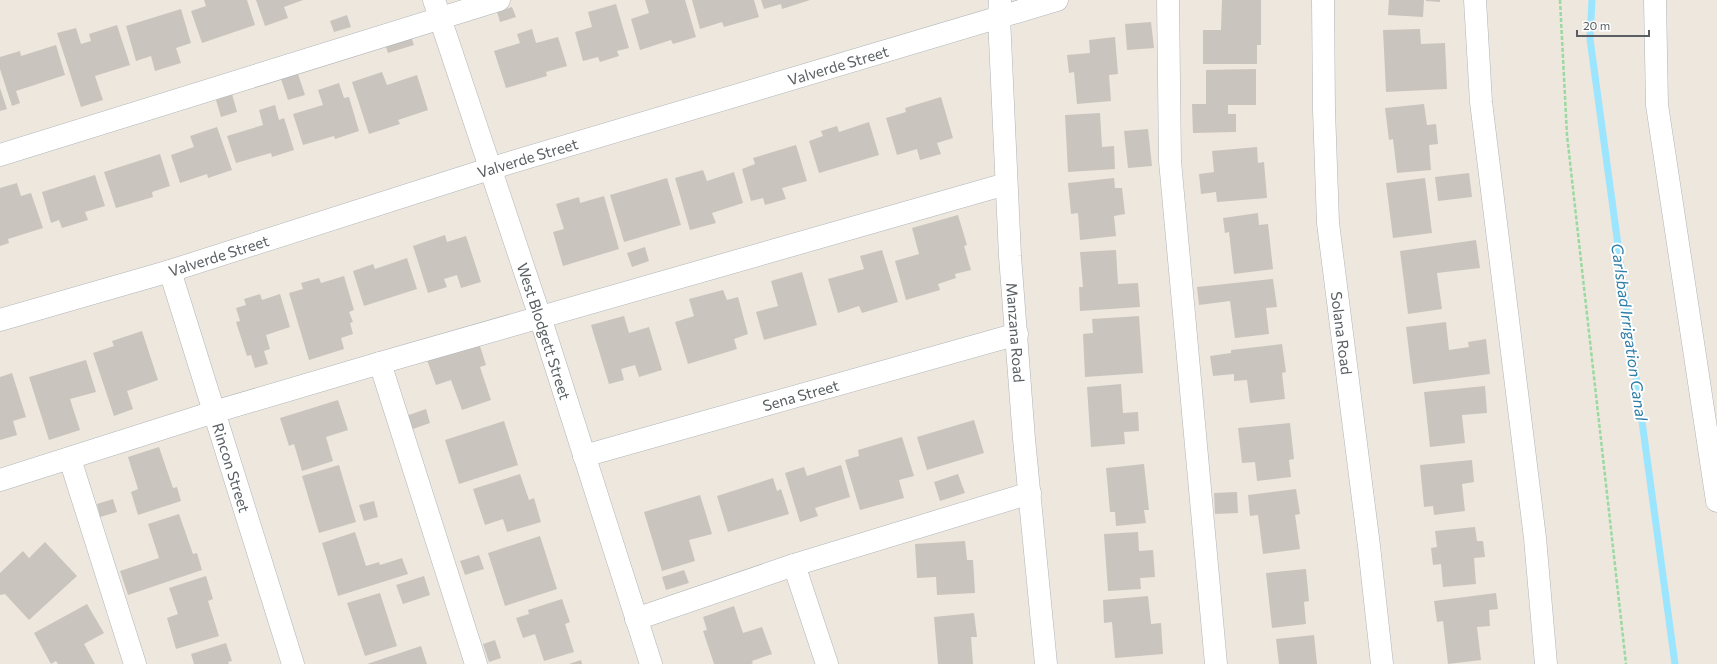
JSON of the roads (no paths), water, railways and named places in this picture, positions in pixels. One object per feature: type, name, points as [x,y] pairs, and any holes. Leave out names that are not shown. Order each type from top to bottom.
[{"type":"street","points":[[0,155],[437,8],[499,0]]},
{"type":"street","name":"Valverde Street","points":[[0,320],[170,270],[1000,9],[1057,0]]},
{"type":"street","points":[[1168,0],[1170,161],[1216,664]]},
{"type":"street","name":"Solana Road","points":[[1323,0],[1324,110],[1328,224],[1369,546],[1382,664]]},
{"type":"street","points":[[1475,0],[1481,102],[1535,538],[1546,664]]},
{"type":"street","points":[[1655,0],[1657,105],[1717,501]]},
{"type":"street","name":"West Blodgett Street","points":[[437,8],[489,169],[540,317],[651,664]]},
{"type":"street","name":"Manzana Road","points":[[1000,9],[1006,184],[1030,493],[1046,664]]},
{"type":"street","points":[[0,480],[214,412],[380,363],[1006,184]]},
{"type":"street","name":"Rincon Street","points":[[170,270],[293,664]]},
{"type":"street","name":"Sena Street","points":[[584,456],[1017,334]]},
{"type":"street","points":[[380,363],[476,664]]},
{"type":"street","points":[[70,459],[135,664]]},
{"type":"street","points":[[636,619],[794,565],[1030,493]]},
{"type":"street","points":[[794,565],[827,664]]},
{"type":"waterway","name":"Carlsbad Irrigation Canal","points":[[1592,0],[1590,39],[1675,664]]}]
